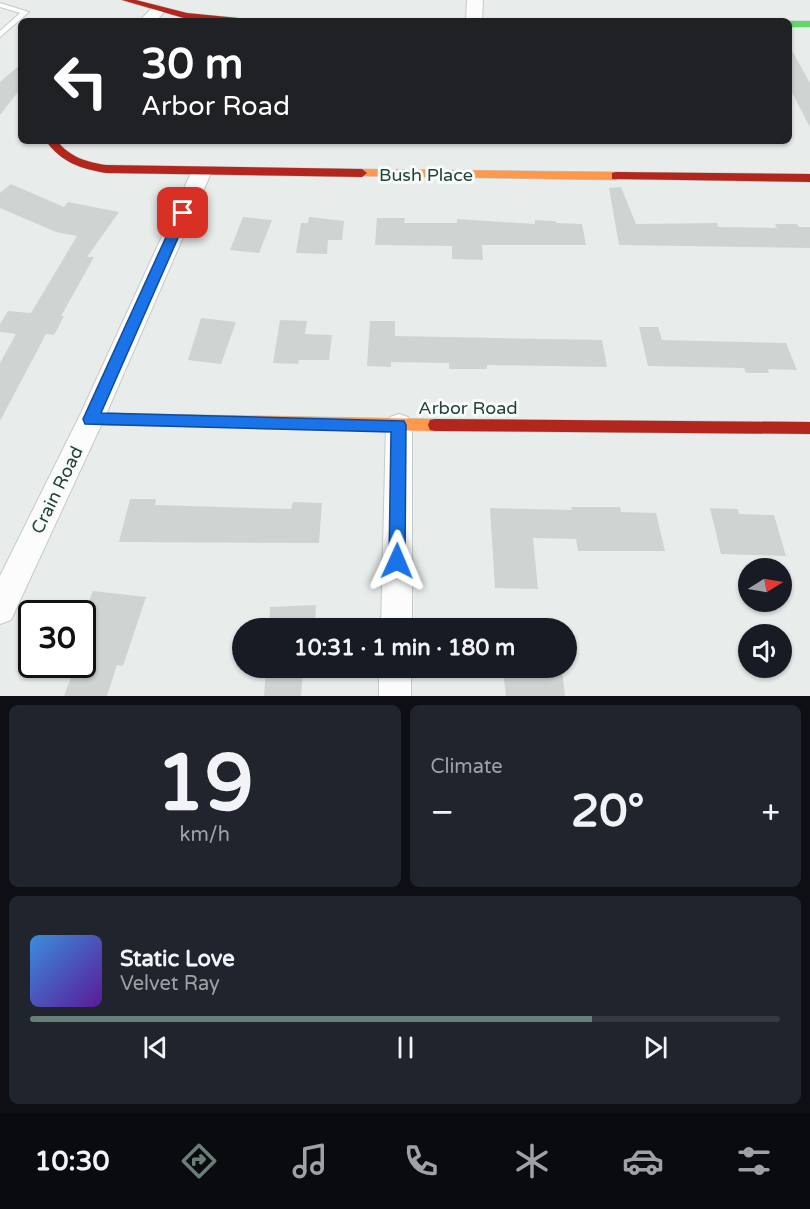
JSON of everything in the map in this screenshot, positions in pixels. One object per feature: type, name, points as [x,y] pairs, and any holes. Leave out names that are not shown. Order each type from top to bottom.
[{"type":"street","points":[[126,0],[153,16],[187,18]]},
{"type":"street","points":[[474,18],[475,0]]},
{"type":"street","points":[[792,24],[810,24]]},
{"type":"street","name":"Bush Place","points":[[54,144],[65,156],[103,170],[201,173],[810,178]]},
{"type":"street","name":"Crain Road","points":[[0,609],[91,419],[201,173]]},
{"type":"street","name":"Arbor Road","points":[[91,419],[399,425],[810,428]]},
{"type":"street","points":[[396,618],[399,425]]},
{"type":"street","points":[[395,696],[396,678]]},
{"type":"lane","points":[[0,4],[24,12],[0,35]]},
{"type":"building","points":[[792,50],[810,83],[810,127],[792,93]]},
{"type":"building","points":[[18,67],[18,92],[0,115],[0,82]]},
{"type":"building","points":[[11,184],[64,207],[68,202],[119,212],[87,257],[94,257],[61,316],[64,316],[54,335],[46,334],[0,421],[0,363],[16,334],[0,332],[0,324],[8,311],[31,313],[77,236],[56,232],[0,208],[0,193]]},
{"type":"building","points":[[621,187],[636,224],[717,223],[718,227],[777,228],[775,224],[797,224],[799,227],[810,227],[810,248],[619,245],[609,188]]},
{"type":"building","points":[[243,217],[272,220],[259,253],[230,250]]},
{"type":"building","points":[[309,217],[344,221],[342,240],[328,240],[327,254],[296,253],[301,223],[308,223]]},
{"type":"building","points":[[377,218],[405,218],[404,223],[457,223],[457,219],[535,224],[535,220],[582,224],[586,245],[482,245],[483,260],[452,259],[452,246],[375,245]]},
{"type":"building","points":[[201,318],[236,322],[221,364],[188,360]]},
{"type":"building","points":[[280,320],[307,321],[305,334],[332,335],[329,360],[299,360],[298,364],[273,363]]},
{"type":"building","points":[[370,321],[395,321],[395,336],[602,340],[607,367],[487,365],[487,369],[449,369],[449,363],[391,362],[391,367],[367,366]]},
{"type":"building","points":[[639,327],[658,327],[662,340],[786,343],[797,370],[768,369],[769,373],[746,373],[744,368],[648,366]]},
{"type":"building","points":[[130,499],[156,499],[155,505],[291,509],[293,502],[322,503],[319,543],[119,542]]},
{"type":"building","points":[[571,507],[620,507],[621,512],[656,513],[665,551],[578,551],[576,539],[533,538],[538,589],[495,588],[490,508],[572,510]]},
{"type":"building","points":[[710,508],[738,509],[739,514],[774,515],[786,556],[721,554]]},
{"type":"building","points":[[93,591],[146,597],[123,666],[117,665],[107,696],[64,696],[71,678],[96,678],[96,600],[89,600]]},
{"type":"building","points":[[316,605],[315,618],[269,618],[270,607]]},
{"type":"building","points":[[265,678],[302,678],[301,696],[264,696]]},
{"type":"building","points":[[504,678],[563,678],[565,696],[506,696]]},
{"type":"traffic: fast","points":[[792,24],[810,24]]},
{"type":"traffic: slow","points":[[362,173],[616,176]]},
{"type":"traffic: slow","points":[[91,419],[435,425]]},
{"type":"traffic: jam","points":[[126,0],[187,16],[207,18]]},
{"type":"traffic: jam","points":[[53,144],[75,161],[106,169],[362,173]]},
{"type":"traffic: jam","points":[[616,176],[810,178]]},
{"type":"traffic: jam","points":[[435,425],[810,428]]},
{"type":"route","points":[[183,213],[91,419],[399,425],[397,561]]}]
